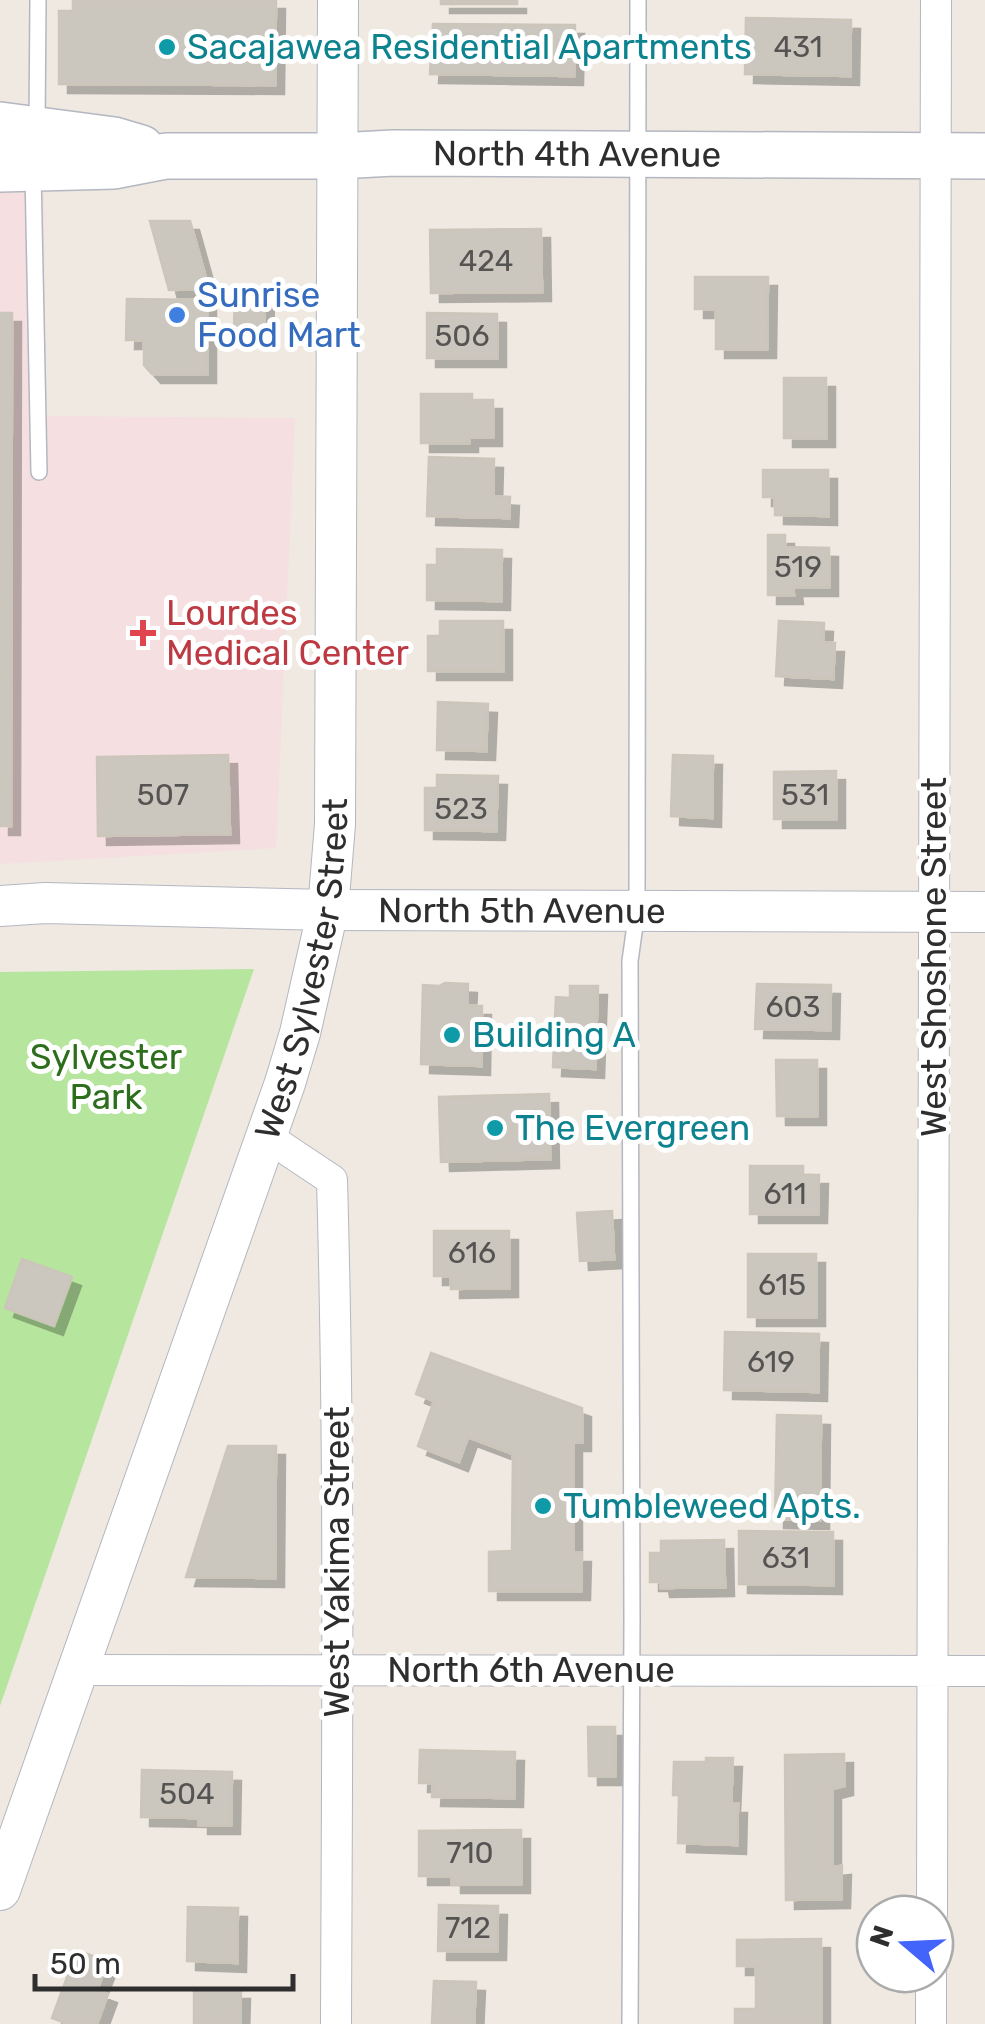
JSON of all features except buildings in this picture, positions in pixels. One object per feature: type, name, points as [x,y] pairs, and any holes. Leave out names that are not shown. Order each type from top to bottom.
[{"type":"main road","name":"North 4th Avenue","points":[[17,148],[114,140],[166,156],[985,156]]},
{"type":"street","name":"West Sylvester Street","points":[[0,1890],[266,1136],[300,1032],[328,910],[334,824],[338,0]]},
{"type":"street","name":"West Shoshone Street","points":[[932,1894],[936,0]]},
{"type":"street","name":"North 5th Avenue","points":[[0,906],[44,903],[328,910],[985,912]]},
{"type":"street","name":"West Yakima Street","points":[[266,1136],[332,1180],[337,1343],[336,2024]]},
{"type":"street","name":"North 6th Avenue","points":[[78,1670],[985,1671]]},
{"type":"street","points":[[931,2024],[932,1994]]},
{"type":"lane","points":[[38,0],[17,148],[39,472]]},
{"type":"lane","points":[[630,2024],[630,961],[637,911],[638,0]]},
{"type":"shaded area","name":"Lourdes Medical Center","points":[[0,193],[44,193],[45,416],[295,418],[276,848],[0,864]]},
{"type":"green space","name":"Sylvester Park","points":[[254,969],[0,1706],[0,972]]},
{"type":"place","name":"Sacajawea Residential Apartments","points":[[167,47]]},
{"type":"place","name":"Sunrise Food Mart","points":[[177,315]]},
{"type":"place","name":"Lourdes Medical Center","points":[[143,633]]},
{"type":"place","name":"Building A","points":[[452,1035]]},
{"type":"place","name":"The Evergreen","points":[[495,1128]]},
{"type":"place","name":"Tumbleweed Apts.","points":[[543,1506]]}]
